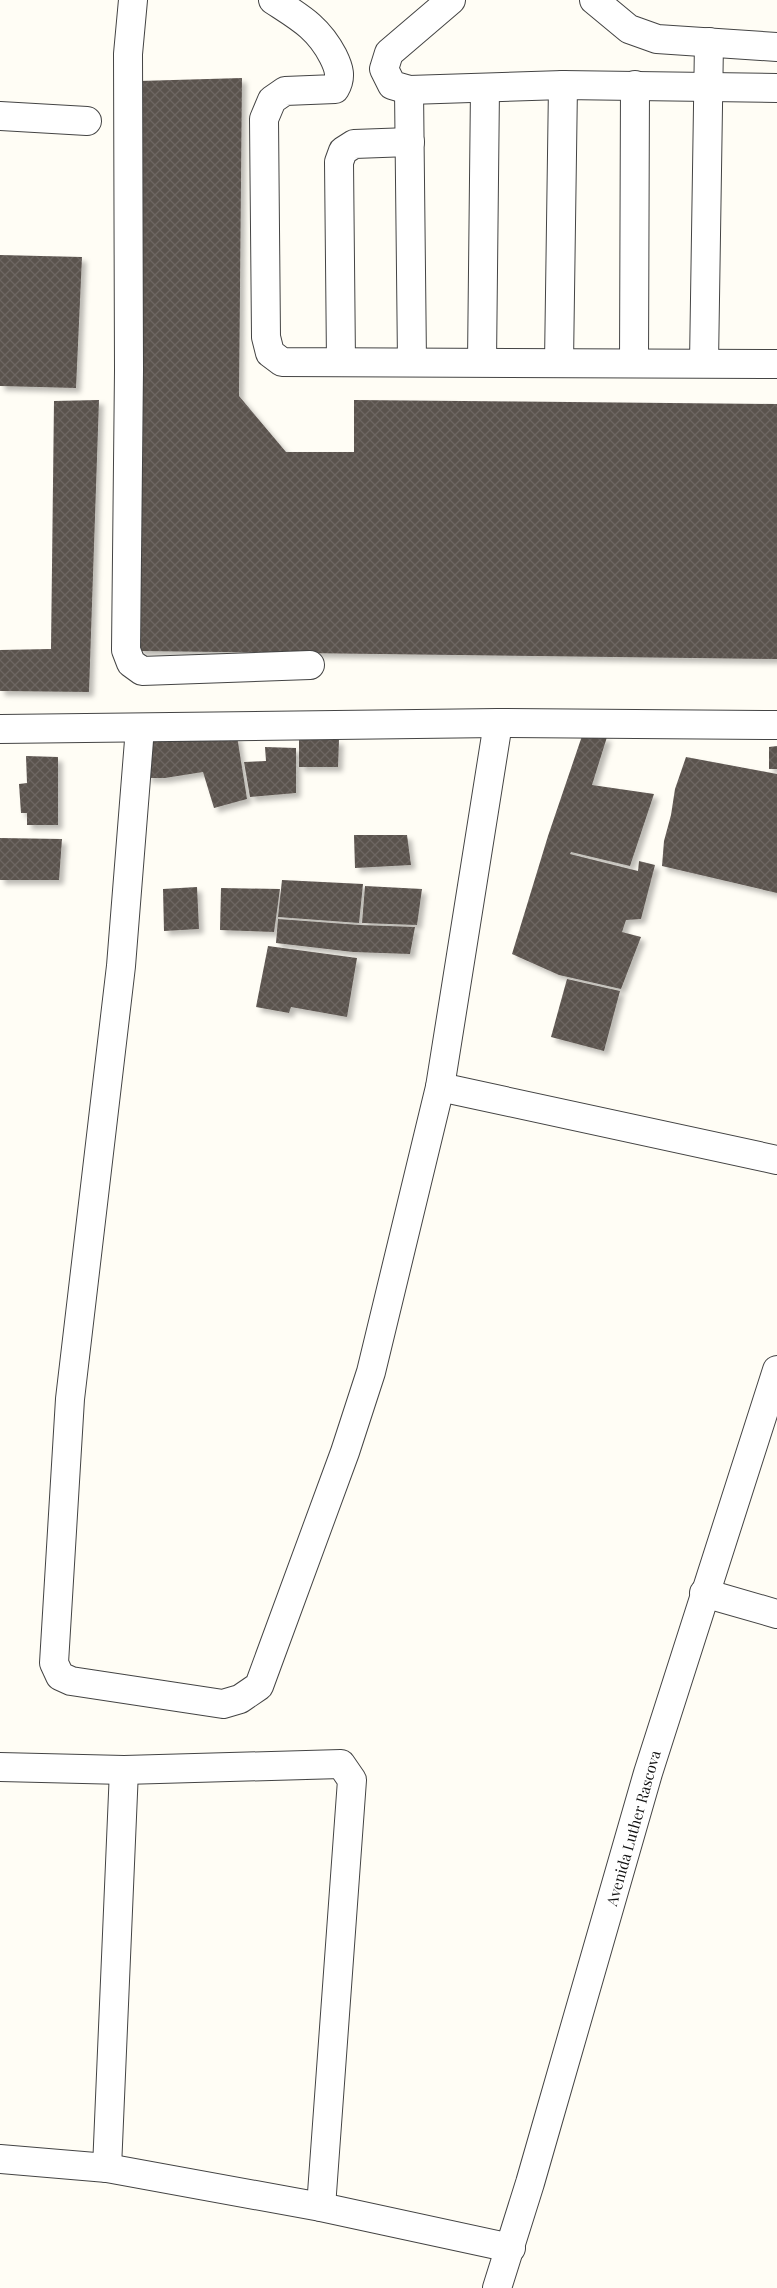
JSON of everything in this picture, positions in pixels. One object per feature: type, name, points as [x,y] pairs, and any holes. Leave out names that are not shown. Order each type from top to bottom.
[{"type":"street","points":[[133,0],[128,54],[129,370],[126,650],[131,663],[142,672],[310,665]]},
{"type":"street","points":[[273,0],[310,24],[324,39],[339,69],[340,81],[335,89],[285,91],[272,100],[264,119],[266,338],[270,353],[282,362],[777,364]]},
{"type":"street","points":[[451,0],[389,53],[384,69],[392,84],[409,90],[562,85],[777,88]]},
{"type":"street","points":[[594,0],[629,29],[657,39],[777,47]]},
{"type":"street","points":[[704,363],[710,42]]},
{"type":"street","points":[[559,363],[562,85]]},
{"type":"street","points":[[634,363],[635,85]]},
{"type":"street","points":[[482,362],[484,88]]},
{"type":"street","points":[[409,90],[412,362]]},
{"type":"street","points":[[0,116],[87,121]]},
{"type":"street","points":[[341,362],[339,162],[343,151],[354,144],[410,142]]},
{"type":"street","points":[[0,729],[498,723],[777,725]]},
{"type":"street","points":[[140,728],[121,966],[70,1399],[54,1663],[60,1676],[71,1681],[223,1704],[240,1699],[259,1686],[345,1452],[370,1372],[440,1088],[498,723]]},
{"type":"street","points":[[440,1088],[777,1160]]},
{"type":"street","name":"Avenida Luther Rascova","points":[[497,2288],[511,2248],[648,1773],[704,1593],[777,1370]]},
{"type":"street","points":[[704,1593],[777,1614]]},
{"type":"street","points":[[0,1767],[124,1770],[341,1764],[352,1780],[321,2207]]},
{"type":"street","points":[[106,2168],[124,1770]]},
{"type":"street","points":[[0,2159],[106,2168],[321,2207],[511,2248]]},
{"type":"building","points":[[242,78],[239,396],[286,452],[354,452],[354,400],[777,404],[777,659],[138,651],[139,81]]},
{"type":"building","points":[[0,255],[82,257],[76,388],[0,386]]},
{"type":"building","points":[[99,400],[89,692],[0,691],[0,650],[51,649],[54,401]]},
{"type":"building","points":[[155,736],[237,736],[247,799],[214,808],[203,772],[165,778],[147,778],[148,752]]},
{"type":"building","points":[[582,736],[607,737],[592,785],[654,794],[630,866],[571,852],[570,854],[638,871],[639,861],[655,865],[641,919],[626,920],[622,932],[641,937],[621,989],[559,975],[512,954],[548,836]]},
{"type":"building","points":[[299,739],[339,740],[338,767],[299,767]]},
{"type":"building","points":[[777,746],[777,769],[769,769],[769,747]]},
{"type":"building","points":[[265,747],[296,748],[296,793],[250,797],[244,762],[266,761]]},
{"type":"building","points":[[26,756],[58,757],[58,825],[27,825],[27,813],[21,813],[19,784],[27,783]]},
{"type":"building","points":[[686,757],[777,774],[777,893],[662,866],[664,841],[675,789]]},
{"type":"building","points":[[354,835],[407,835],[411,865],[355,868]]},
{"type":"building","points":[[0,838],[62,839],[59,880],[0,880]]},
{"type":"building","points":[[282,880],[363,884],[359,923],[278,917]]},
{"type":"building","points":[[365,886],[422,889],[417,925],[362,923]]},
{"type":"building","points":[[197,887],[199,929],[164,931],[163,889]]},
{"type":"building","points":[[221,888],[280,889],[274,932],[220,930]]},
{"type":"building","points":[[278,919],[415,927],[410,954],[353,952],[276,943]]},
{"type":"building","points":[[268,946],[357,958],[347,1017],[291,1007],[289,1013],[256,1007]]},
{"type":"building","points":[[567,979],[620,991],[604,1051],[551,1037]]}]
